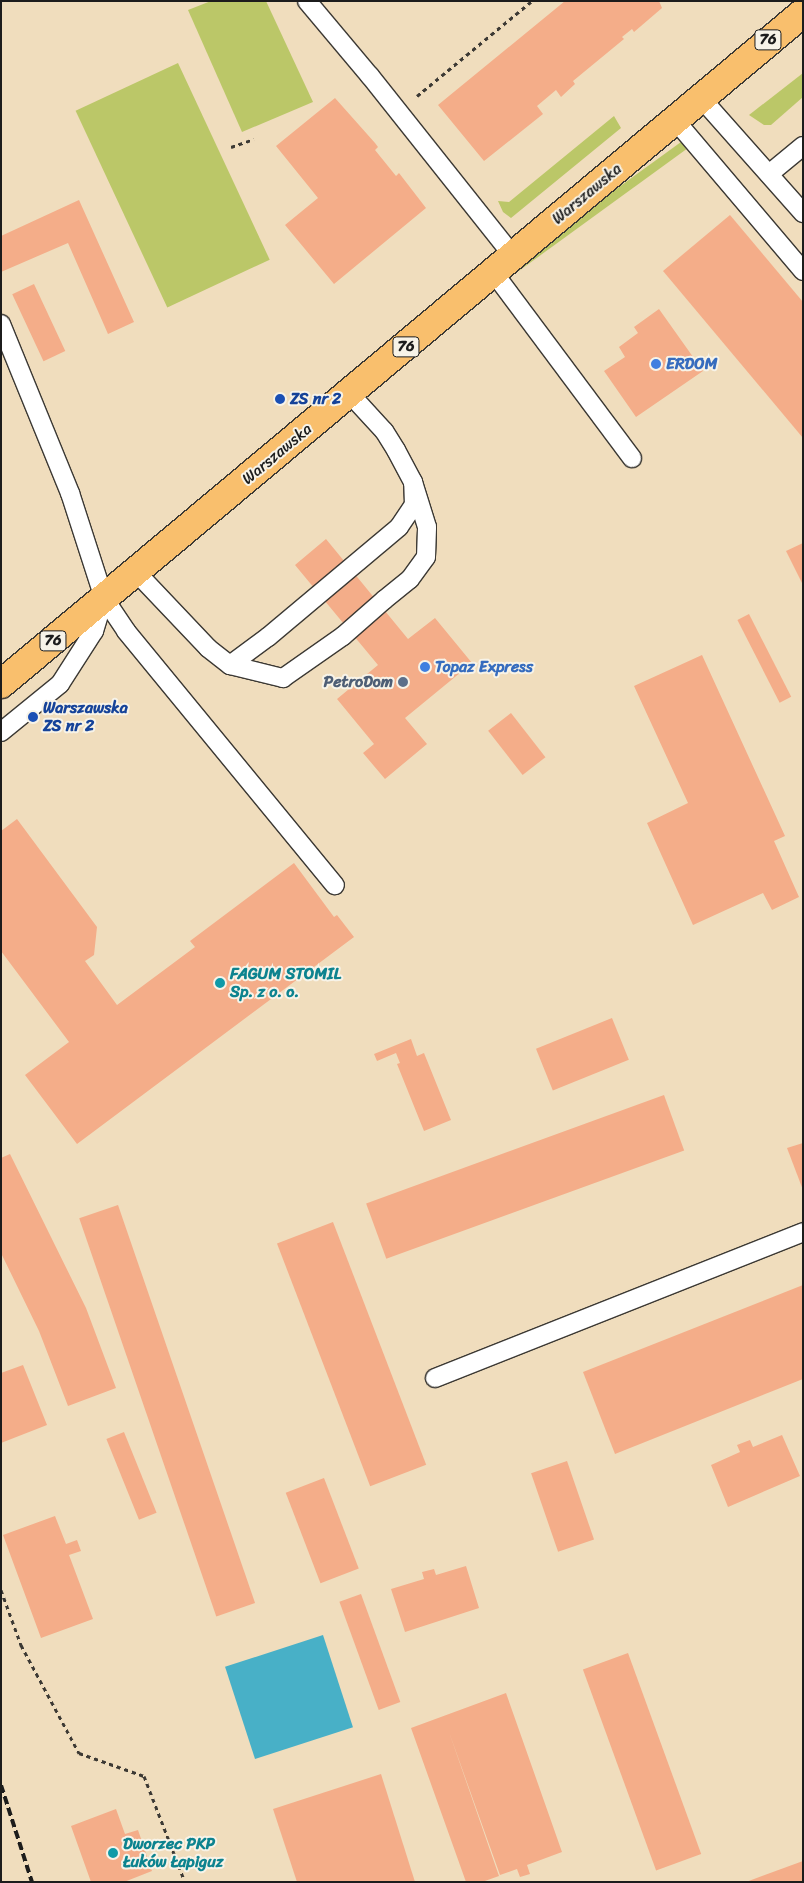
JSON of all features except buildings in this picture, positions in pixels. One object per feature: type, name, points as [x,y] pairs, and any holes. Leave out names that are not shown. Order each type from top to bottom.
[{"type":"main road","name":"Warszawska","points":[[1,684],[350,394],[803,13]]},
{"type":"main road","name":"Warszawska","points":[[735,69],[803,34]]},
{"type":"lane","points":[[307,1],[398,111],[504,264],[632,458]]},
{"type":"lane","points":[[701,98],[803,213]]},
{"type":"lane","points":[[674,120],[803,271]]},
{"type":"lane","points":[[769,174],[803,146]]},
{"type":"lane","points":[[1,324],[70,493],[104,598],[126,631],[335,885]]},
{"type":"lane","points":[[136,572],[208,648],[230,665],[259,674],[283,678],[343,636],[410,579],[426,557],[427,527],[413,482],[396,450],[384,431],[350,394]]},
{"type":"lane","points":[[230,665],[268,637],[399,527],[414,505],[413,482]]},
{"type":"lane","points":[[1,732],[60,684],[94,631],[104,598]]},
{"type":"lane","points":[[435,1378],[803,1232]]},
{"type":"path","points":[[398,111],[532,1]]},
{"type":"path","points":[[231,146],[254,139]]},
{"type":"path","points":[[1,1590],[21,1645],[79,1753],[144,1776],[185,1882]]},
{"type":"green space","points":[[211,1],[266,1],[313,102],[242,132],[188,10]]},
{"type":"green space","points":[[178,63],[270,260],[167,307],[76,111]]},
{"type":"green space","points":[[803,73],[803,97],[771,125],[764,125],[749,115]]},
{"type":"green space","points":[[614,116],[621,128],[511,218],[503,212],[498,201],[509,202]]},
{"type":"green space","points":[[681,142],[686,149],[519,271],[514,264]]},
{"type":"water","points":[[323,1635],[353,1727],[255,1759],[225,1667]]},
{"type":"railway","points":[[1,1785],[32,1882]]},
{"type":"place","name":"ERDOM","points":[[656,364]]},
{"type":"place","name":"ZS nr 2","points":[[280,399]]},
{"type":"place","name":"Topaz Express","points":[[425,667]]},
{"type":"place","name":"PetroDom","points":[[403,682]]},
{"type":"place","name":"Warszawska ZS nr 2","points":[[33,717]]},
{"type":"place","name":"FAGUM STOMIL Sp. z o. o.","points":[[220,983]]},
{"type":"place","name":"Dworzec PKP Łuków Łapiguz","points":[[113,1853]]}]
